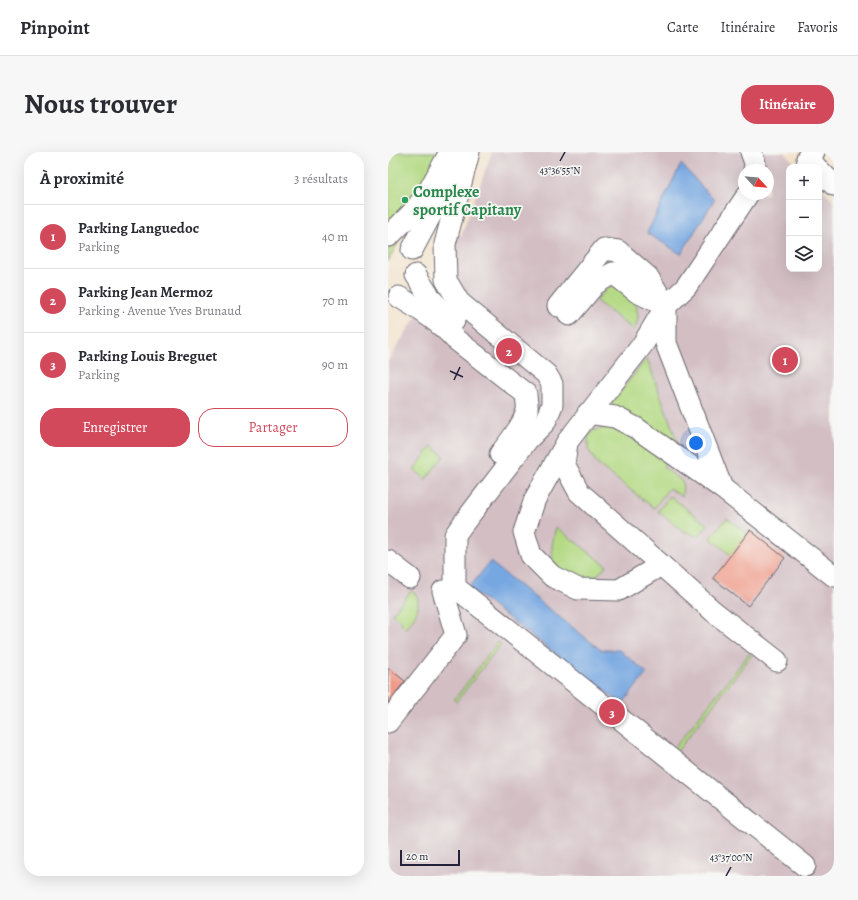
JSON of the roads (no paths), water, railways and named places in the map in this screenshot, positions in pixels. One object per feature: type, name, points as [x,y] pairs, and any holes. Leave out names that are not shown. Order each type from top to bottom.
[{"type":"street","points":[[389,236],[415,210],[429,190],[450,152]]},
{"type":"street","points":[[412,250],[464,152]]},
{"type":"street","points":[[443,591],[804,870],[454,586],[455,535],[528,439],[545,422],[552,405],[552,384],[546,374],[459,302],[446,280],[445,244],[469,152]]},
{"type":"street","points":[[751,152],[755,164]]},
{"type":"street","points":[[810,160],[834,184]]},
{"type":"street","points":[[661,565],[619,590],[578,589],[552,576],[531,555],[524,532],[535,499],[567,442],[643,344],[666,306],[686,287],[744,200]]},
{"type":"street","points":[[389,236],[398,238],[406,243],[412,250],[417,260],[415,282],[408,290],[394,298]]},
{"type":"street","points":[[564,310],[595,284],[613,273],[637,292],[666,306]]},
{"type":"street","points":[[416,275],[440,311],[528,378],[538,390],[541,398],[528,439]]},
{"type":"street","points":[[388,722],[456,635],[443,591],[440,536],[445,524],[510,441],[527,409],[526,394],[455,339],[444,328],[418,308],[394,298]]},
{"type":"street","points":[[666,306],[666,343],[722,488]]},
{"type":"street","points":[[588,413],[615,417],[636,428],[722,488],[834,576]]},
{"type":"street","points":[[567,442],[564,464],[580,492],[714,611],[777,661]]},
{"type":"street","points":[[388,561],[410,578]]},
{"type":"water","points":[[681,164],[714,200],[681,254],[647,233]]},
{"type":"water","points":[[490,562],[601,650],[619,650],[647,673],[622,704],[469,588]]},
{"type":"place","name":"Complexe sportif Capitany","points":[[405,200]]},
{"type":"place","name":"Parking Jean Mermoz","points":[[509,351]]},
{"type":"place","name":"Parking Languedoc","points":[[785,360]]},
{"type":"place","name":"Parking Louis Breguet","points":[[612,712]]}]
